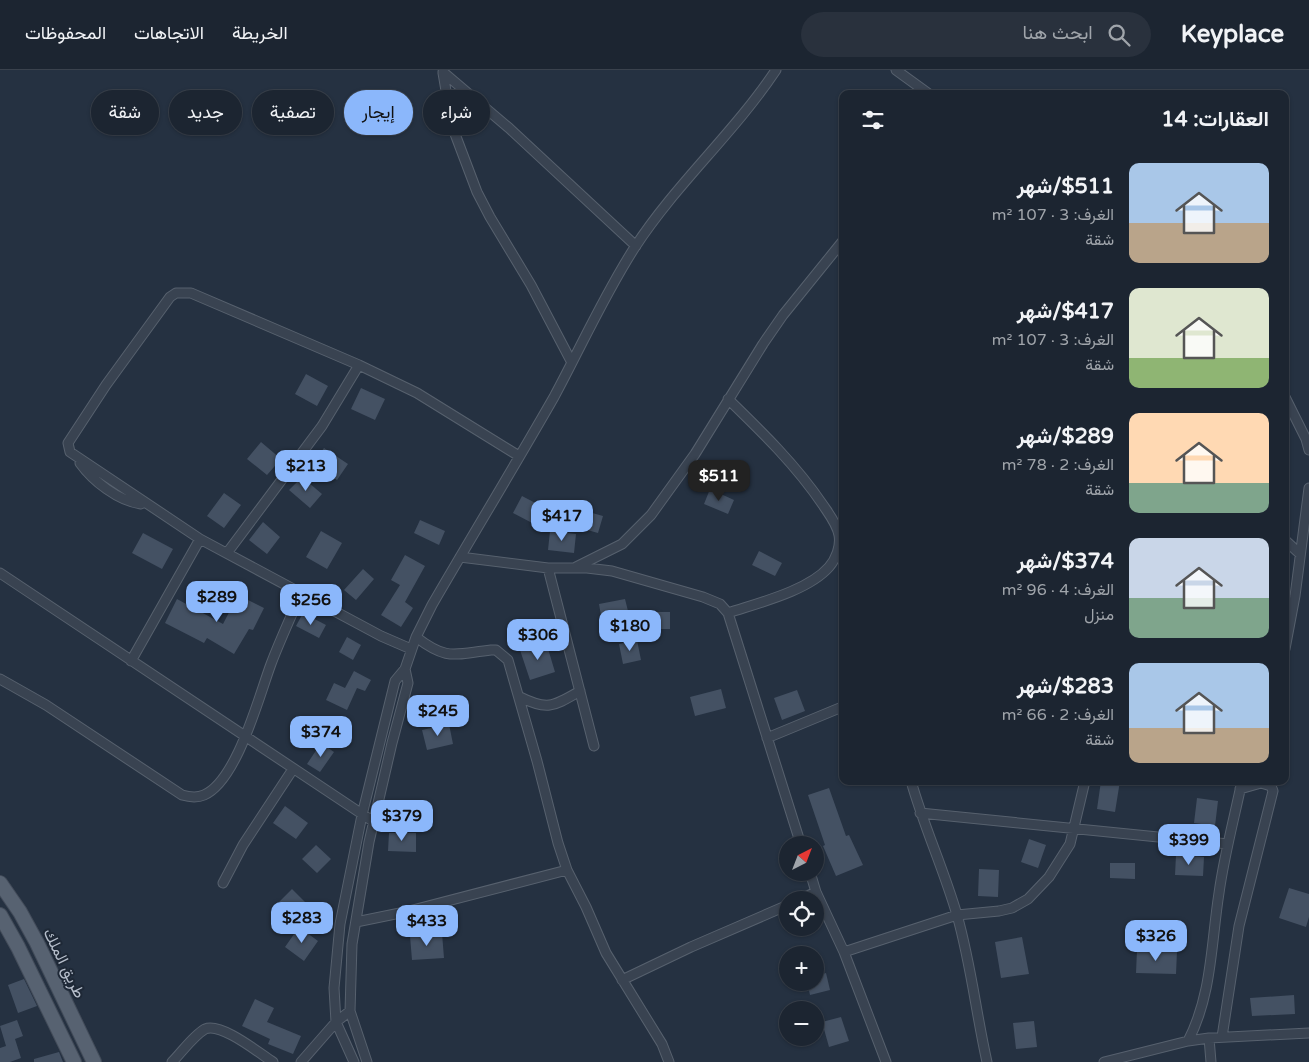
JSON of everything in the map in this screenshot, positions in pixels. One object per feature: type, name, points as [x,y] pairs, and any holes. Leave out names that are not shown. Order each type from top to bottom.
[{"type":"main road","name":"طريق الملك","points":[[0,883],[20,912],[37,943],[94,1062]]},
{"type":"main road","points":[[0,915],[18,947],[74,1062]]},
{"type":"street","points":[[354,1062],[336,1022],[334,988],[340,924],[362,815],[395,681],[405,669],[416,637],[460,557],[554,396],[609,290],[636,246],[672,199],[747,111],[776,70]]},
{"type":"street","points":[[896,70],[924,90]]},
{"type":"street","points":[[442,71],[509,128],[636,246]]},
{"type":"street","points":[[442,71],[452,126],[477,192],[531,285],[572,361]]},
{"type":"street","points":[[574,568],[622,544],[646,520],[695,454],[783,315],[839,256]]},
{"type":"street","points":[[411,649],[381,636],[200,539],[146,505],[68,450],[68,444],[149,324],[170,297],[176,293],[191,293],[359,365],[417,393],[519,456]]},
{"type":"street","points":[[227,553],[322,426],[359,365]]},
{"type":"street","points":[[728,400],[765,434],[791,463],[815,493],[837,528],[839,537],[834,559],[822,574],[784,593],[728,613]]},
{"type":"street","points":[[1289,406],[1308,437],[1309,450]]},
{"type":"street","points":[[1289,628],[1309,488]]},
{"type":"street","points":[[131,662],[200,539]]},
{"type":"street","points":[[1289,544],[1300,554]]},
{"type":"street","points":[[460,557],[548,568],[612,571],[714,600],[725,607],[798,836]]},
{"type":"street","points":[[548,568],[594,746]]},
{"type":"street","points":[[0,573],[374,822]]},
{"type":"street","points":[[0,679],[46,705],[182,795],[188,797],[200,796],[210,792],[232,766],[241,748],[271,664],[301,593]]},
{"type":"street","points":[[416,637],[432,649],[445,654],[496,650],[508,660],[520,697],[558,843],[567,870],[606,953],[662,1044],[669,1062]]},
{"type":"street","points":[[367,1062],[350,1011],[352,944],[374,822],[408,683],[405,669]]},
{"type":"street","points":[[520,697],[545,707],[559,704],[580,691]]},
{"type":"street","points":[[767,738],[839,709]]},
{"type":"street","points":[[223,883],[243,845],[293,769]]},
{"type":"street","points":[[912,785],[957,915],[976,997],[987,1062]]},
{"type":"street","points":[[844,952],[957,915],[1012,908],[1028,899],[1058,865],[1070,844],[1076,827],[1084,785]]},
{"type":"street","points":[[1188,1041],[1198,1022],[1208,984],[1219,892],[1241,785]]},
{"type":"street","points":[[1222,1036],[1239,926],[1273,791],[1270,786],[1267,785]]},
{"type":"street","points":[[920,812],[1228,844]]},
{"type":"street","points":[[356,922],[405,912],[567,870]]},
{"type":"street","points":[[622,980],[779,909]]},
{"type":"street","points":[[824,909],[844,952],[886,1062]]},
{"type":"street","points":[[301,1062],[336,1022],[350,1011]]},
{"type":"street","points":[[172,1062],[199,1034],[204,1030],[215,1027],[273,1062]]},
{"type":"street","points":[[1104,1062],[1188,1041],[1222,1036],[1309,1033]]},
{"type":"street","points":[[1209,1038],[1211,1062]]},
{"type":"building","points":[[306,374],[328,386],[317,406],[295,394]]},
{"type":"building","points":[[361,388],[385,399],[375,420],[351,409]]},
{"type":"building","points":[[261,442],[281,459],[267,475],[247,459]]},
{"type":"building","points":[[324,448],[348,464],[337,480],[313,463]]},
{"type":"building","points":[[302,477],[322,494],[310,508],[289,490]]},
{"type":"building","points":[[710,489],[734,500],[728,514],[704,504]]},
{"type":"building","points":[[224,493],[241,505],[224,528],[207,516]]},
{"type":"building","points":[[522,496],[545,508],[536,525],[513,513]]},
{"type":"building","points":[[578,509],[603,516],[598,533],[573,526]]},
{"type":"building","points":[[420,520],[445,531],[439,545],[414,533]]},
{"type":"building","points":[[263,522],[280,537],[267,554],[249,540]]},
{"type":"building","points":[[321,531],[342,543],[327,569],[306,557]]},
{"type":"building","points":[[550,531],[576,534],[574,553],[548,550]]},
{"type":"building","points":[[143,533],[173,549],[162,569],[132,553]]},
{"type":"building","points":[[759,551],[782,563],[775,576],[752,565]]},
{"type":"building","points":[[405,555],[425,566],[405,602],[413,608],[401,627],[381,615],[400,585],[391,580]]},
{"type":"building","points":[[363,569],[374,579],[356,600],[344,590]]},
{"type":"building","points":[[238,595],[264,608],[253,630],[249,629],[234,654],[207,638],[204,643],[165,623],[177,599],[223,624]]},
{"type":"building","points":[[625,599],[629,615],[602,621],[599,604]]},
{"type":"building","points":[[653,612],[670,612],[670,629],[653,629]]},
{"type":"building","points":[[303,613],[326,625],[319,638],[296,626]]},
{"type":"building","points":[[347,637],[361,645],[353,660],[339,652]]},
{"type":"building","points":[[637,640],[641,660],[623,664],[619,644]]},
{"type":"building","points":[[546,642],[555,672],[530,680],[520,650]]},
{"type":"building","points":[[354,671],[371,680],[365,691],[357,688],[347,710],[326,700],[334,683],[345,688]]},
{"type":"building","points":[[721,689],[726,708],[695,716],[690,697]]},
{"type":"building","points":[[797,690],[805,711],[782,720],[774,698]]},
{"type":"building","points":[[449,724],[453,744],[427,750],[422,730]]},
{"type":"building","points":[[321,743],[334,752],[320,772],[307,764]]},
{"type":"building","points":[[1100,785],[1119,785],[1115,812],[1097,809]]},
{"type":"building","points":[[829,788],[846,836],[849,835],[863,865],[836,876],[824,848],[824,836],[822,836],[808,795]]},
{"type":"building","points":[[1197,798],[1218,801],[1215,826],[1194,823]]},
{"type":"building","points":[[285,806],[308,823],[296,839],[273,823]]},
{"type":"building","points":[[389,833],[416,833],[416,852],[388,851]]},
{"type":"building","points":[[1029,839],[1046,845],[1038,868],[1021,862]]},
{"type":"building","points":[[316,845],[331,859],[317,873],[302,859]]},
{"type":"building","points":[[1176,855],[1204,857],[1203,876],[1175,875]]},
{"type":"building","points":[[1110,863],[1135,863],[1135,879],[1110,878]]},
{"type":"building","points":[[979,869],[999,870],[998,897],[978,896]]},
{"type":"building","points":[[1289,888],[1309,894],[1309,917],[1306,927],[1279,918]]},
{"type":"building","points":[[292,889],[310,907],[297,921],[278,903]]},
{"type":"building","points":[[299,927],[318,941],[304,961],[285,947]]},
{"type":"building","points":[[442,933],[444,958],[412,960],[410,936]]},
{"type":"building","points":[[1022,937],[1029,974],[1001,978],[995,942]]},
{"type":"building","points":[[1137,950],[1177,951],[1176,974],[1136,973]]},
{"type":"building","points":[[826,973],[830,990],[810,995],[809,991],[824,991],[824,974]]},
{"type":"building","points":[[24,979],[37,1006],[18,1013],[8,985]]},
{"type":"building","points":[[1294,995],[1295,1014],[1252,1016],[1250,998]]},
{"type":"building","points":[[255,999],[274,1008],[267,1022],[301,1036],[293,1054],[268,1044],[270,1039],[242,1026]]},
{"type":"building","points":[[841,1017],[849,1041],[829,1047],[824,1021]]},
{"type":"building","points":[[17,1020],[23,1036],[15,1039],[21,1058],[10,1062],[0,1062],[0,1048],[6,1046],[0,1026]]},
{"type":"building","points":[[1034,1021],[1037,1047],[1016,1049],[1013,1023]]},
{"type":"building","points":[[59,1052],[63,1062],[34,1062],[34,1059]]}]
